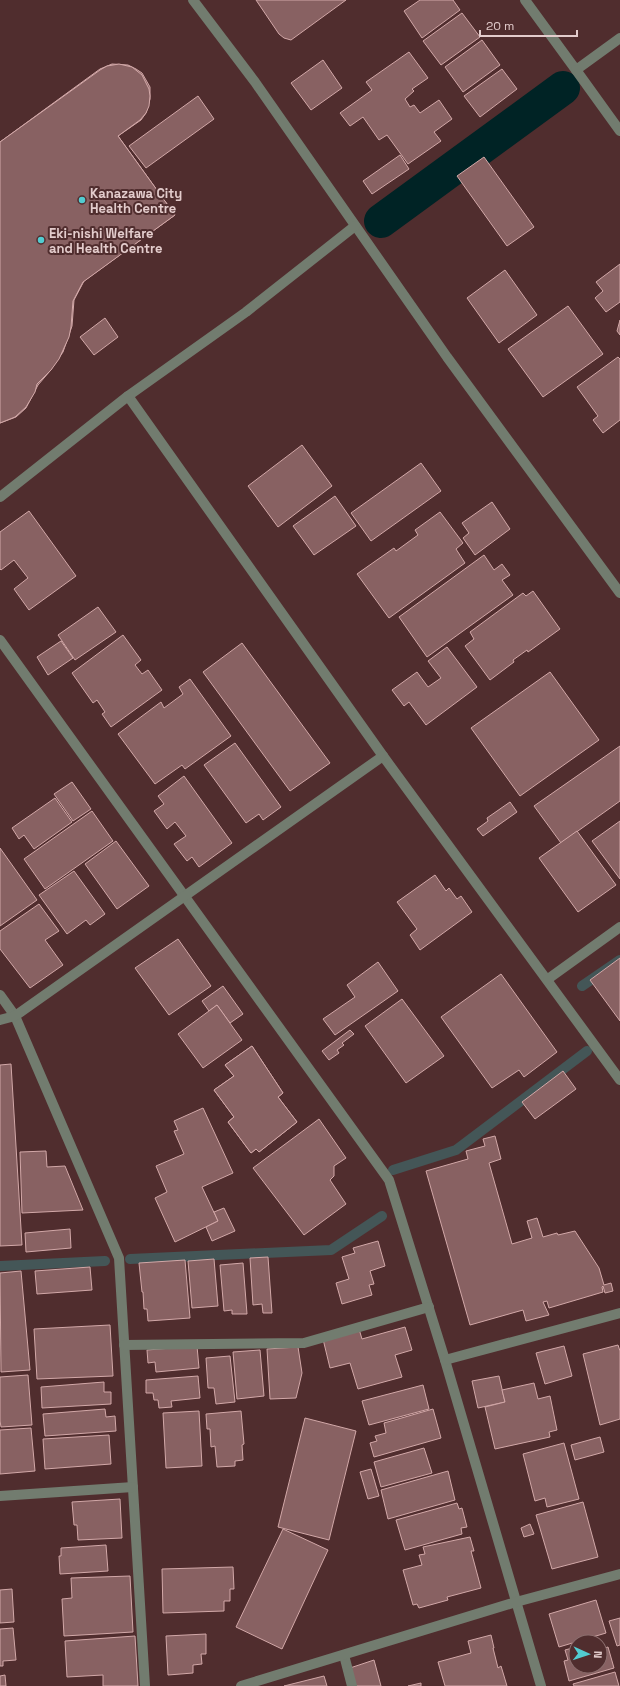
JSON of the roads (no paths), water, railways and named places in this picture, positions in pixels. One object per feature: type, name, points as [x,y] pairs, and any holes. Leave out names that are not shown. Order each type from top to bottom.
[{"type":"street","points":[[193,0],[255,82],[447,357],[620,593]]},
{"type":"street","points":[[525,0],[620,131]]},
{"type":"street","points":[[576,70],[620,38]]},
{"type":"street","points":[[0,497],[128,396],[246,312],[355,226]]},
{"type":"street","points":[[128,396],[383,756],[548,979],[620,1080]]},
{"type":"street","points":[[0,640],[389,1180],[446,1360],[541,1686]]},
{"type":"street","points":[[0,1020],[15,1016],[383,756]]},
{"type":"street","points":[[548,979],[620,927]]},
{"type":"street","points":[[0,995],[15,1016],[119,1258],[145,1686]]},
{"type":"street","points":[[124,1345],[304,1343],[429,1307]]},
{"type":"street","points":[[446,1360],[620,1313]]},
{"type":"street","points":[[0,1496],[133,1487]]},
{"type":"street","points":[[241,1686],[516,1602],[620,1574]]},
{"type":"street","points":[[344,1655],[352,1686]]},
{"type":"waterway","points":[[381,221],[563,88]]},
{"type":"waterway","points":[[582,986],[620,960]]},
{"type":"waterway","points":[[393,1170],[456,1150],[587,1051]]},
{"type":"waterway","points":[[130,1259],[331,1250],[382,1216]]},
{"type":"waterway","points":[[0,1266],[105,1261]]},
{"type":"place","name":"Kanazawa City Health Centre","points":[[82,200]]},
{"type":"place","name":"Eki-nishi Welfare and Health Centre","points":[[41,240]]}]
